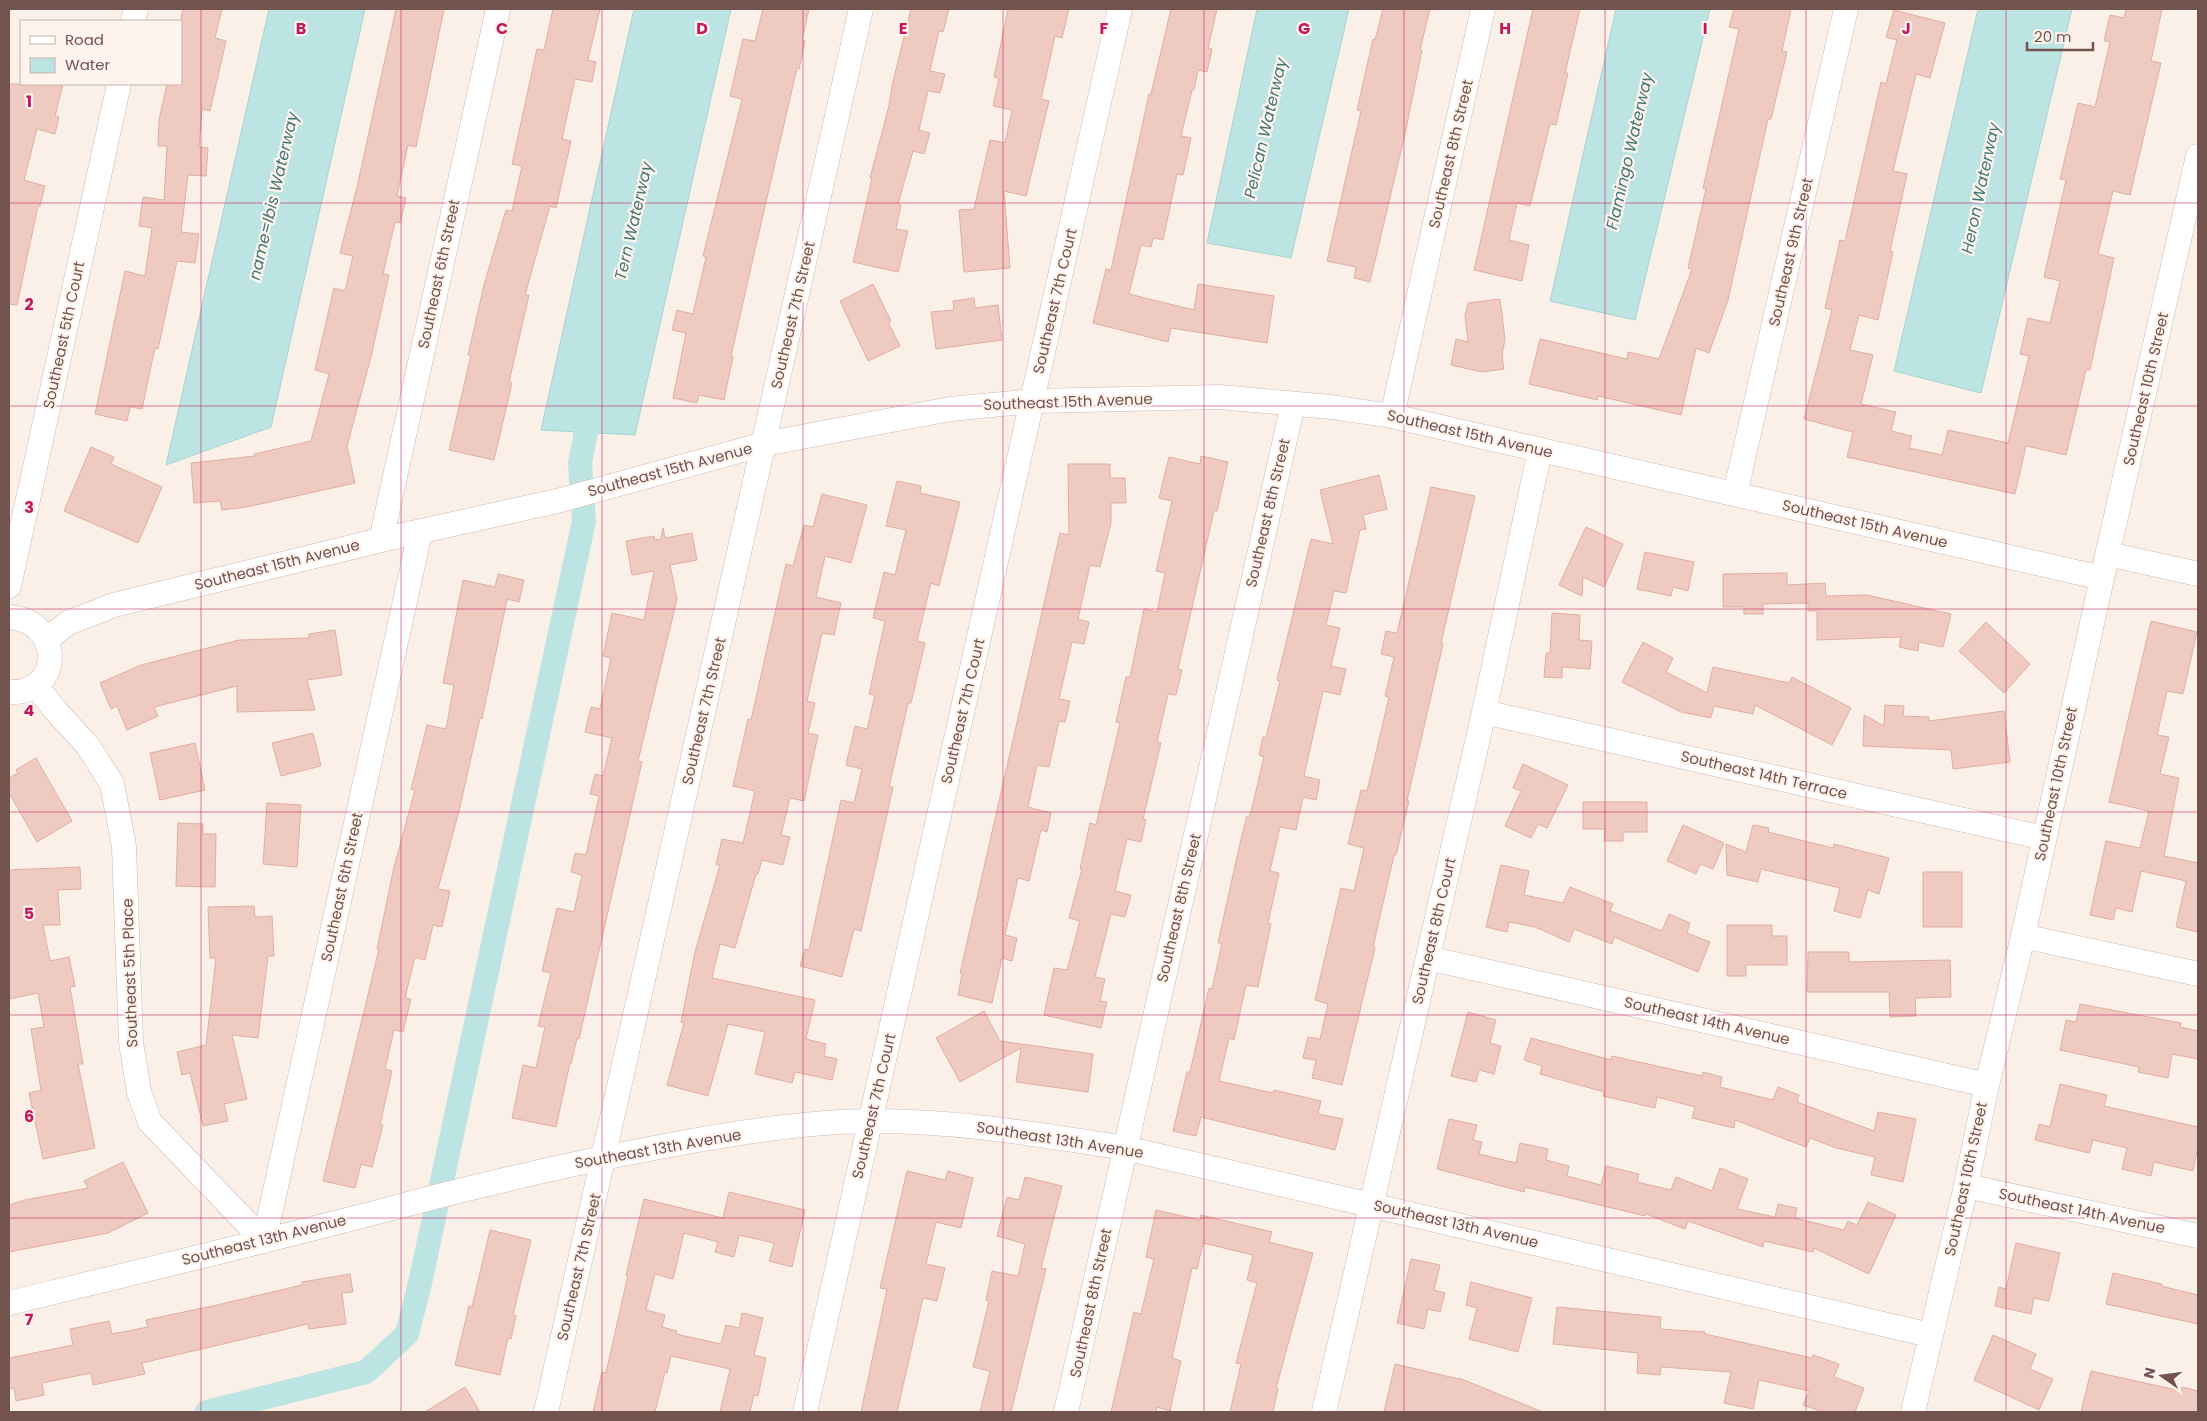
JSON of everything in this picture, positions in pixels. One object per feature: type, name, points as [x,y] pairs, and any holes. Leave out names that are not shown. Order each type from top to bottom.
[{"type":"street","name":"Southeast 6th Street","points":[[381,540],[498,9]]},
{"type":"street","name":"Southeast 7th Street","points":[[546,1412],[861,9]]},
{"type":"street","name":"Southeast 7th Court","points":[[806,1412],[1120,9]]},
{"type":"street","name":"Southeast 8th Street","points":[[1392,416],[1484,9]]},
{"type":"street","name":"Southeast 9th Street","points":[[1735,494],[1846,9]]},
{"type":"street","name":"Southeast 5th Court","points":[[9,586],[119,85]]},
{"type":"street","name":"Southeast 10th Street","points":[[1913,1412],[1966,1186],[1987,1085],[2023,936],[2198,156]]},
{"type":"street","name":"Southeast 15th Avenue","points":[[47,639],[68,624],[114,605],[381,540],[420,533],[557,501],[764,444],[950,409],[1033,401],[1220,397],[1331,407],[1392,416],[2102,578]]},
{"type":"street","name":"Southeast 8th Street","points":[[1066,1412],[1293,404]]},
{"type":"street","name":"Southeast 8th Court","points":[[1324,1412],[1484,712],[1540,450]]},
{"type":"street","name":"Southeast 6th Street","points":[[264,1241],[420,533]]},
{"type":"street","points":[[2108,554],[2198,574]]},
{"type":"street","points":[[9,617],[24,619],[32,623],[47,639],[50,649],[49,668],[44,677],[26,690],[9,692]]},
{"type":"street","name":"Southeast 5th Place","points":[[35,685],[88,746],[112,784],[124,846],[131,1042],[139,1092],[150,1122],[264,1241]]},
{"type":"street","name":"Southeast 14th Terrace","points":[[1484,712],[2044,838]]},
{"type":"street","points":[[2023,936],[2198,974]]},
{"type":"street","name":"Southeast 14th Avenue","points":[[1428,958],[1987,1085]]},
{"type":"street","name":"Southeast 13th Avenue","points":[[9,1303],[264,1241],[461,1190],[604,1157],[713,1137],[793,1127],[870,1121],[992,1127],[1125,1148],[1930,1335]]},
{"type":"street","name":"Southeast 14th Avenue","points":[[1966,1186],[2198,1236]]},
{"type":"water","name":"name=Ibis Waterway","points":[[269,9],[365,9],[271,427],[166,465]]},
{"type":"water","name":"Tern Waterway","points":[[634,9],[731,9],[635,435],[541,430]]},
{"type":"water","name":"Pelican Waterway","points":[[1257,9],[1349,9],[1291,258],[1207,243]]},
{"type":"water","name":"Flamingo Waterway","points":[[1616,9],[1710,9],[1635,320],[1550,301]]},
{"type":"water","name":"Heron Waterway","points":[[1978,9],[2072,9],[1981,393],[1894,371]]},
{"type":"building","points":[[183,9],[222,9],[215,38],[226,41],[210,111],[202,109],[199,147],[208,148],[206,176],[188,175],[181,232],[199,234],[195,263],[177,261],[158,349],[155,348],[142,409],[130,407],[127,421],[95,414],[125,271],[145,276],[152,228],[139,226],[143,197],[164,200],[167,146],[158,146],[159,120],[167,85],[182,85],[181,18]]},
{"type":"building","points":[[396,9],[444,9],[416,147],[408,145],[397,196],[406,198],[400,223],[395,222],[383,274],[389,275],[371,357],[347,446],[355,483],[247,507],[222,510],[220,501],[194,503],[191,463],[255,456],[254,454],[311,441],[329,374],[315,370],[334,288],[345,291],[353,256],[340,253],[357,187]]},
{"type":"building","points":[[553,9],[600,9],[588,60],[596,62],[592,82],[575,79],[562,139],[571,141],[556,208],[550,206],[525,295],[529,295],[509,382],[512,383],[494,460],[449,450],[471,355],[468,355],[484,285],[506,210],[512,211],[522,166],[512,164],[537,49],[544,50]]},
{"type":"building","points":[[763,9],[809,9],[802,40],[805,41],[799,69],[797,68],[751,267],[731,356],[733,357],[724,400],[699,395],[697,403],[673,398],[686,333],[672,330],[677,310],[693,314],[706,257],[703,256],[742,99],[730,96],[743,39],[755,41]]},
{"type":"building","points":[[911,9],[949,9],[943,32],[939,31],[930,71],[945,74],[940,93],[928,91],[919,130],[930,133],[924,154],[913,151],[898,204],[901,205],[896,229],[908,231],[898,272],[853,262],[872,178],[870,178]]},
{"type":"building","points":[[1008,9],[1069,9],[1062,38],[1055,36],[1041,99],[1049,101],[1026,196],[1004,191],[1010,268],[964,272],[959,210],[974,209],[990,140],[1005,143],[1012,110],[993,106],[999,78],[994,77]]},
{"type":"building","points":[[1171,9],[1217,9],[1208,48],[1212,49],[1207,72],[1198,70],[1194,90],[1192,90],[1181,136],[1191,138],[1183,175],[1177,174],[1163,240],[1153,238],[1151,247],[1141,245],[1129,294],[1194,310],[1198,284],[1274,296],[1267,343],[1171,328],[1168,342],[1093,323],[1106,269],[1111,270],[1149,94],[1151,94]]},
{"type":"building","points":[[1383,9],[1430,9],[1420,50],[1422,50],[1405,134],[1370,282],[1354,278],[1356,267],[1327,261],[1361,111],[1357,110],[1373,39],[1375,40]]},
{"type":"building","points":[[1533,9],[1580,9],[1565,73],[1568,73],[1556,125],[1550,124],[1530,206],[1517,203],[1509,240],[1529,245],[1522,281],[1474,270]]},
{"type":"building","points":[[1734,9],[1791,9],[1782,51],[1787,52],[1771,119],[1768,119],[1728,300],[1709,353],[1696,348],[1681,415],[1598,396],[1597,400],[1529,384],[1540,339],[1627,359],[1628,352],[1659,359],[1692,269],[1688,268],[1706,189],[1703,188],[1739,29],[1729,27]]},
{"type":"building","points":[[2126,9],[2162,9],[2151,61],[2161,63],[2130,195],[2113,191],[2098,254],[2114,258],[2090,370],[2086,370],[2066,455],[2026,446],[2015,494],[1847,457],[1853,432],[1804,419],[1832,310],[1825,308],[1840,240],[1845,241],[1881,82],[1886,84],[1897,40],[1886,37],[1894,10],[1945,23],[1930,78],[1916,74],[1893,171],[1907,174],[1890,251],[1893,252],[1878,320],[1859,315],[1850,350],[1873,355],[1861,404],[1896,412],[1891,431],[1912,436],[1909,448],[1942,455],[1948,430],[2008,443],[2029,356],[2020,354],[2028,318],[2050,323],[2060,281],[2044,277],[2066,180],[2060,179],[2078,103],[2095,107],[2110,42],[2104,41],[2110,15],[2124,18]]},
{"type":"building","points":[[9,84],[63,85],[55,116],[59,117],[55,134],[37,129],[24,180],[45,186],[40,206],[38,206],[17,305],[9,304]]},
{"type":"building","points":[[873,284],[891,321],[888,322],[900,346],[868,361],[840,301]]},
{"type":"building","points":[[974,298],[975,308],[998,305],[1002,340],[936,349],[931,312],[954,310],[953,301]]},
{"type":"building","points":[[1500,299],[1505,339],[1502,355],[1504,369],[1482,372],[1451,365],[1456,339],[1468,342],[1465,316],[1468,303]]},
{"type":"building","points":[[91,447],[114,457],[111,464],[162,487],[138,543],[64,511]]},
{"type":"building","points":[[1201,456],[1228,462],[1217,511],[1214,511],[1178,669],[1182,670],[1176,695],[1168,694],[1157,742],[1161,743],[1143,819],[1146,820],[1141,842],[1127,839],[1115,891],[1131,895],[1125,917],[1111,914],[1095,977],[1105,979],[1100,1001],[1107,1002],[1101,1028],[1044,1015],[1054,968],[1067,970],[1080,921],[1069,918],[1082,869],[1080,869],[1090,823],[1096,825],[1120,723],[1116,722],[1126,677],[1130,677],[1144,609],[1157,612],[1165,573],[1156,571],[1172,501],[1159,498],[1169,457],[1200,464]]},
{"type":"building","points":[[1068,464],[1110,464],[1110,478],[1125,478],[1126,503],[1111,503],[1111,523],[1100,567],[1090,565],[1078,619],[1089,622],[1084,644],[1072,642],[1059,699],[1070,701],[1065,722],[1059,721],[1049,767],[1037,765],[1028,807],[1051,813],[1047,832],[1041,830],[1029,881],[1018,878],[1005,935],[1017,938],[1012,961],[1002,958],[992,1003],[958,995],[962,974],[960,973],[1060,533],[1069,535]]},
{"type":"building","points":[[1379,475],[1387,509],[1363,515],[1366,529],[1360,530],[1346,593],[1334,591],[1326,625],[1340,628],[1331,666],[1346,669],[1340,695],[1323,691],[1304,776],[1320,780],[1316,800],[1303,797],[1296,830],[1280,827],[1270,871],[1279,873],[1268,923],[1271,924],[1258,987],[1246,985],[1234,1040],[1229,1038],[1219,1081],[1273,1093],[1274,1090],[1321,1101],[1318,1114],[1343,1119],[1335,1150],[1201,1117],[1196,1136],[1173,1131],[1187,1072],[1190,1072],[1209,988],[1212,989],[1222,943],[1218,943],[1241,839],[1247,816],[1250,816],[1264,757],[1259,755],[1263,737],[1266,737],[1280,681],[1277,680],[1311,539],[1333,544],[1320,490]]},
{"type":"building","points":[[897,481],[921,486],[920,493],[960,502],[939,586],[931,583],[917,641],[925,643],[911,703],[908,703],[889,787],[893,787],[861,931],[854,929],[842,977],[800,966],[805,949],[809,950],[841,800],[854,803],[862,769],[846,765],[855,726],[867,729],[875,695],[869,694],[885,621],[873,618],[884,572],[895,575],[906,530],[886,526]]},
{"type":"building","points":[[1431,487],[1475,496],[1441,643],[1443,644],[1407,801],[1409,801],[1396,855],[1394,855],[1373,947],[1375,948],[1342,1085],[1312,1078],[1316,1060],[1303,1058],[1308,1037],[1320,1039],[1328,1004],[1315,1000],[1341,888],[1354,891],[1364,848],[1348,844],[1361,790],[1367,791],[1389,697],[1385,696],[1394,657],[1381,654],[1386,631],[1397,633]]},
{"type":"building","points":[[822,494],[867,505],[851,563],[825,556],[816,597],[841,603],[834,635],[822,633],[807,701],[815,703],[808,733],[818,735],[804,801],[790,798],[781,835],[790,837],[783,865],[762,860],[758,874],[756,874],[735,948],[720,944],[712,978],[815,1000],[806,1039],[826,1044],[824,1056],[837,1059],[832,1080],[795,1072],[792,1083],[755,1074],[765,1032],[728,1024],[708,1096],[667,1085],[684,1023],[681,1022],[695,952],[720,865],[716,865],[722,839],[743,843],[755,791],[733,786],[748,719],[751,720],[786,564],[793,566],[804,525],[813,527]]},
{"type":"building","points":[[1586,527],[1623,544],[1604,587],[1583,577],[1582,596],[1559,585]]},
{"type":"building","points":[[663,528],[665,538],[692,533],[697,560],[670,565],[677,599],[638,761],[642,762],[579,1039],[577,1038],[570,1063],[556,1127],[512,1118],[523,1065],[536,1068],[545,1027],[538,1026],[551,973],[542,971],[557,908],[574,912],[582,875],[571,872],[575,853],[586,855],[599,796],[590,794],[595,774],[603,776],[612,738],[585,732],[591,707],[600,709],[611,658],[603,656],[612,613],[644,620],[654,571],[632,575],[626,541],[654,536],[655,540],[661,539]]},
{"type":"building","points":[[1645,552],[1694,562],[1688,591],[1673,587],[1671,596],[1637,589]]},
{"type":"building","points":[[1787,573],[1787,585],[1825,583],[1826,596],[1867,595],[1951,614],[1943,647],[1919,642],[1918,651],[1899,647],[1901,637],[1817,640],[1817,611],[1808,611],[1808,603],[1763,604],[1763,614],[1744,614],[1744,607],[1723,607],[1723,574]]},
{"type":"building","points":[[498,574],[524,580],[519,602],[507,599],[482,719],[480,718],[459,811],[438,889],[450,891],[442,927],[433,925],[425,960],[415,957],[405,998],[411,999],[403,1032],[394,1030],[385,1069],[392,1071],[380,1125],[383,1125],[372,1167],[361,1164],[355,1188],[323,1181],[379,949],[377,949],[394,867],[415,790],[411,789],[427,725],[446,729],[454,685],[443,683],[463,580],[495,587]]},
{"type":"building","points":[[1552,613],[1580,615],[1579,640],[1592,641],[1590,669],[1562,667],[1562,678],[1544,677],[1546,653],[1550,653]]},
{"type":"building","points":[[2151,621],[2197,632],[2183,694],[2167,691],[2157,735],[2169,737],[2160,774],[2179,778],[2164,856],[2198,863],[2198,932],[2176,927],[2186,881],[2141,871],[2132,912],[2116,908],[2113,920],[2090,915],[2106,841],[2140,848],[2149,811],[2109,802]]},
{"type":"building","points":[[1986,622],[2030,664],[2004,693],[1959,651]]},
{"type":"building","points":[[335,630],[342,675],[307,680],[315,710],[237,712],[237,686],[154,707],[158,716],[127,730],[117,706],[111,709],[100,683],[141,665],[239,640],[309,638],[309,634]]},
{"type":"building","points":[[1643,642],[1673,658],[1666,672],[1707,693],[1713,667],[1789,683],[1792,677],[1851,708],[1832,745],[1755,705],[1753,714],[1714,706],[1711,718],[1681,712],[1622,682]]},
{"type":"building","points":[[1885,705],[1904,706],[1903,716],[1929,717],[1929,721],[2004,711],[2010,762],[1953,769],[1951,750],[1863,746],[1864,715],[1884,726]]},
{"type":"building","points":[[313,733],[321,766],[281,776],[272,743]]},
{"type":"building","points":[[195,743],[205,790],[160,800],[150,753]]},
{"type":"building","points":[[36,758],[72,821],[37,842],[9,793],[9,778],[18,773],[16,770]]},
{"type":"building","points":[[1523,764],[1568,785],[1547,828],[1538,824],[1531,838],[1505,826],[1521,791],[1513,788]]},
{"type":"building","points":[[1583,802],[1647,802],[1647,832],[1623,832],[1623,841],[1604,841],[1605,829],[1583,829]]},
{"type":"building","points":[[267,803],[301,805],[297,867],[263,864]]},
{"type":"building","points":[[178,823],[203,824],[203,834],[216,834],[215,887],[176,886]]},
{"type":"building","points":[[1683,825],[1724,843],[1713,869],[1700,864],[1696,874],[1667,861]]},
{"type":"building","points":[[1753,825],[1769,828],[1768,832],[1833,848],[1834,844],[1889,858],[1879,894],[1868,890],[1860,918],[1834,911],[1840,888],[1761,869],[1758,882],[1727,875],[1726,844],[1746,852]]},
{"type":"building","points":[[1501,865],[1529,871],[1524,895],[1563,903],[1570,887],[1613,904],[1610,911],[1662,931],[1669,914],[1690,923],[1687,933],[1710,942],[1698,972],[1614,937],[1612,944],[1574,929],[1569,942],[1535,927],[1509,922],[1507,932],[1486,927]]},
{"type":"building","points":[[80,867],[81,889],[58,890],[60,925],[43,925],[50,961],[69,957],[75,986],[70,987],[83,1064],[78,1064],[95,1148],[43,1159],[29,1093],[41,1090],[31,1029],[44,1027],[38,993],[9,999],[9,870]]},
{"type":"building","points":[[1923,872],[1962,872],[1962,927],[1923,927]]},
{"type":"building","points":[[254,906],[255,917],[272,916],[274,956],[268,956],[258,1038],[232,1035],[247,1099],[224,1104],[228,1121],[203,1126],[190,1073],[182,1075],[177,1052],[206,1045],[216,958],[210,958],[208,907]]},
{"type":"building","points":[[1727,925],[1772,925],[1772,936],[1787,936],[1787,965],[1746,965],[1746,976],[1727,976]]},
{"type":"building","points":[[1808,952],[1849,952],[1849,962],[1950,960],[1951,997],[1915,998],[1916,1016],[1890,1017],[1889,992],[1807,992]]},
{"type":"building","points":[[2080,1004],[2181,1023],[2180,1027],[2198,1031],[2198,1059],[2172,1054],[2168,1078],[2138,1072],[2139,1067],[2060,1050],[2066,1020],[2076,1022]]},
{"type":"building","points":[[984,1011],[1000,1041],[1093,1054],[1088,1092],[1016,1082],[1021,1048],[960,1082],[936,1038]]},
{"type":"building","points":[[1468,1012],[1496,1020],[1490,1043],[1501,1046],[1494,1074],[1479,1070],[1476,1082],[1451,1076]]},
{"type":"building","points":[[1531,1038],[1611,1060],[1612,1056],[1702,1076],[1703,1072],[1722,1077],[1720,1087],[1773,1100],[1778,1087],[1799,1095],[1797,1102],[1874,1131],[1878,1112],[1916,1119],[1903,1182],[1871,1175],[1875,1157],[1836,1148],[1810,1138],[1806,1147],[1735,1120],[1734,1128],[1692,1118],[1695,1107],[1657,1097],[1655,1108],[1603,1096],[1604,1092],[1540,1074],[1542,1066],[1524,1060]]},
{"type":"building","points":[[2060,1084],[2107,1095],[2104,1106],[2198,1127],[2198,1147],[2193,1171],[2154,1162],[2151,1176],[2122,1169],[2127,1148],[2093,1140],[2089,1153],[2035,1140],[2039,1124],[2050,1127]]},
{"type":"building","points":[[1449,1119],[1477,1125],[1473,1140],[1482,1142],[1479,1154],[1516,1163],[1520,1143],[1548,1149],[1546,1160],[1569,1166],[1567,1176],[1601,1185],[1606,1166],[1639,1174],[1637,1182],[1671,1190],[1676,1177],[1712,1191],[1720,1168],[1748,1179],[1737,1209],[1775,1217],[1778,1204],[1797,1208],[1795,1218],[1844,1230],[1848,1221],[1857,1225],[1868,1202],[1896,1215],[1869,1274],[1814,1248],[1813,1252],[1764,1241],[1763,1247],[1688,1221],[1685,1229],[1646,1214],[1645,1216],[1525,1187],[1524,1192],[1437,1169]]},
{"type":"building","points":[[123,1162],[148,1213],[108,1233],[9,1252],[9,1205],[25,1200],[88,1188],[84,1181]]},
{"type":"building","points":[[907,1171],[945,1180],[948,1171],[973,1178],[961,1228],[936,1222],[926,1264],[945,1268],[937,1301],[923,1298],[897,1412],[861,1412],[887,1289],[880,1288]]},
{"type":"building","points":[[1025,1177],[1062,1186],[1041,1268],[1046,1269],[1011,1412],[980,1412],[990,1371],[973,1367],[989,1301],[986,1300],[992,1271],[1018,1276],[1025,1244],[997,1236],[1007,1197],[1019,1200]]},
{"type":"building","points":[[729,1192],[805,1210],[792,1267],[769,1261],[774,1243],[739,1235],[734,1257],[715,1252],[718,1242],[684,1233],[673,1279],[655,1274],[646,1310],[665,1315],[662,1327],[677,1331],[676,1334],[721,1344],[726,1325],[739,1328],[742,1313],[763,1318],[754,1355],[766,1358],[758,1396],[754,1395],[750,1412],[720,1412],[730,1369],[671,1356],[655,1412],[593,1412],[602,1372],[606,1373],[644,1199],[723,1218]]},
{"type":"building","points":[[1156,1210],[1200,1220],[1201,1215],[1272,1232],[1269,1242],[1313,1253],[1276,1388],[1278,1388],[1273,1412],[1230,1412],[1241,1364],[1236,1363],[1257,1283],[1247,1280],[1253,1255],[1203,1243],[1197,1269],[1192,1268],[1172,1358],[1181,1361],[1170,1411],[1157,1407],[1156,1412],[1111,1412],[1134,1312],[1141,1314],[1154,1259],[1146,1257]]},
{"type":"building","points":[[490,1230],[531,1240],[513,1315],[516,1316],[511,1339],[508,1338],[500,1375],[455,1365],[469,1306],[472,1307]]},
{"type":"building","points":[[2016,1243],[2060,1253],[2049,1301],[2034,1298],[2031,1314],[1995,1306],[1999,1287],[2006,1289]]},
{"type":"building","points":[[1411,1259],[1440,1265],[1434,1290],[1445,1293],[1440,1312],[1428,1309],[1424,1329],[1397,1323]]},
{"type":"building","points":[[2113,1273],[2162,1284],[2161,1286],[2198,1295],[2198,1324],[2106,1304]]},
{"type":"building","points":[[350,1274],[353,1292],[342,1293],[346,1324],[309,1329],[308,1324],[142,1363],[145,1374],[93,1385],[91,1373],[42,1383],[44,1395],[16,1401],[14,1388],[9,1389],[9,1358],[73,1345],[70,1329],[109,1321],[112,1334],[148,1327],[146,1320],[302,1285],[302,1282]]},
{"type":"building","points":[[1471,1282],[1532,1298],[1518,1352],[1469,1339],[1477,1308],[1466,1305]]},
{"type":"building","points":[[1557,1307],[1661,1317],[1660,1329],[1705,1332],[1705,1334],[1812,1358],[1813,1355],[1839,1364],[1834,1377],[1864,1388],[1855,1412],[1823,1412],[1803,1405],[1809,1391],[1759,1380],[1753,1409],[1724,1403],[1731,1372],[1661,1367],[1660,1375],[1637,1373],[1638,1353],[1553,1344]]},
{"type":"building","points":[[1993,1335],[2036,1354],[2030,1369],[2053,1379],[2039,1410],[1974,1380]]},
{"type":"building","points":[[1395,1364],[1459,1378],[1543,1412],[1384,1412]]},
{"type":"building","points":[[2091,1371],[2181,1391],[2182,1387],[2198,1391],[2198,1412],[2081,1412]]},
{"type":"building","points":[[465,1387],[480,1412],[425,1412]]},
{"type":"waterway","points":[[207,1412],[366,1372],[407,1334],[420,1283],[584,521],[580,463],[592,401]]}]
